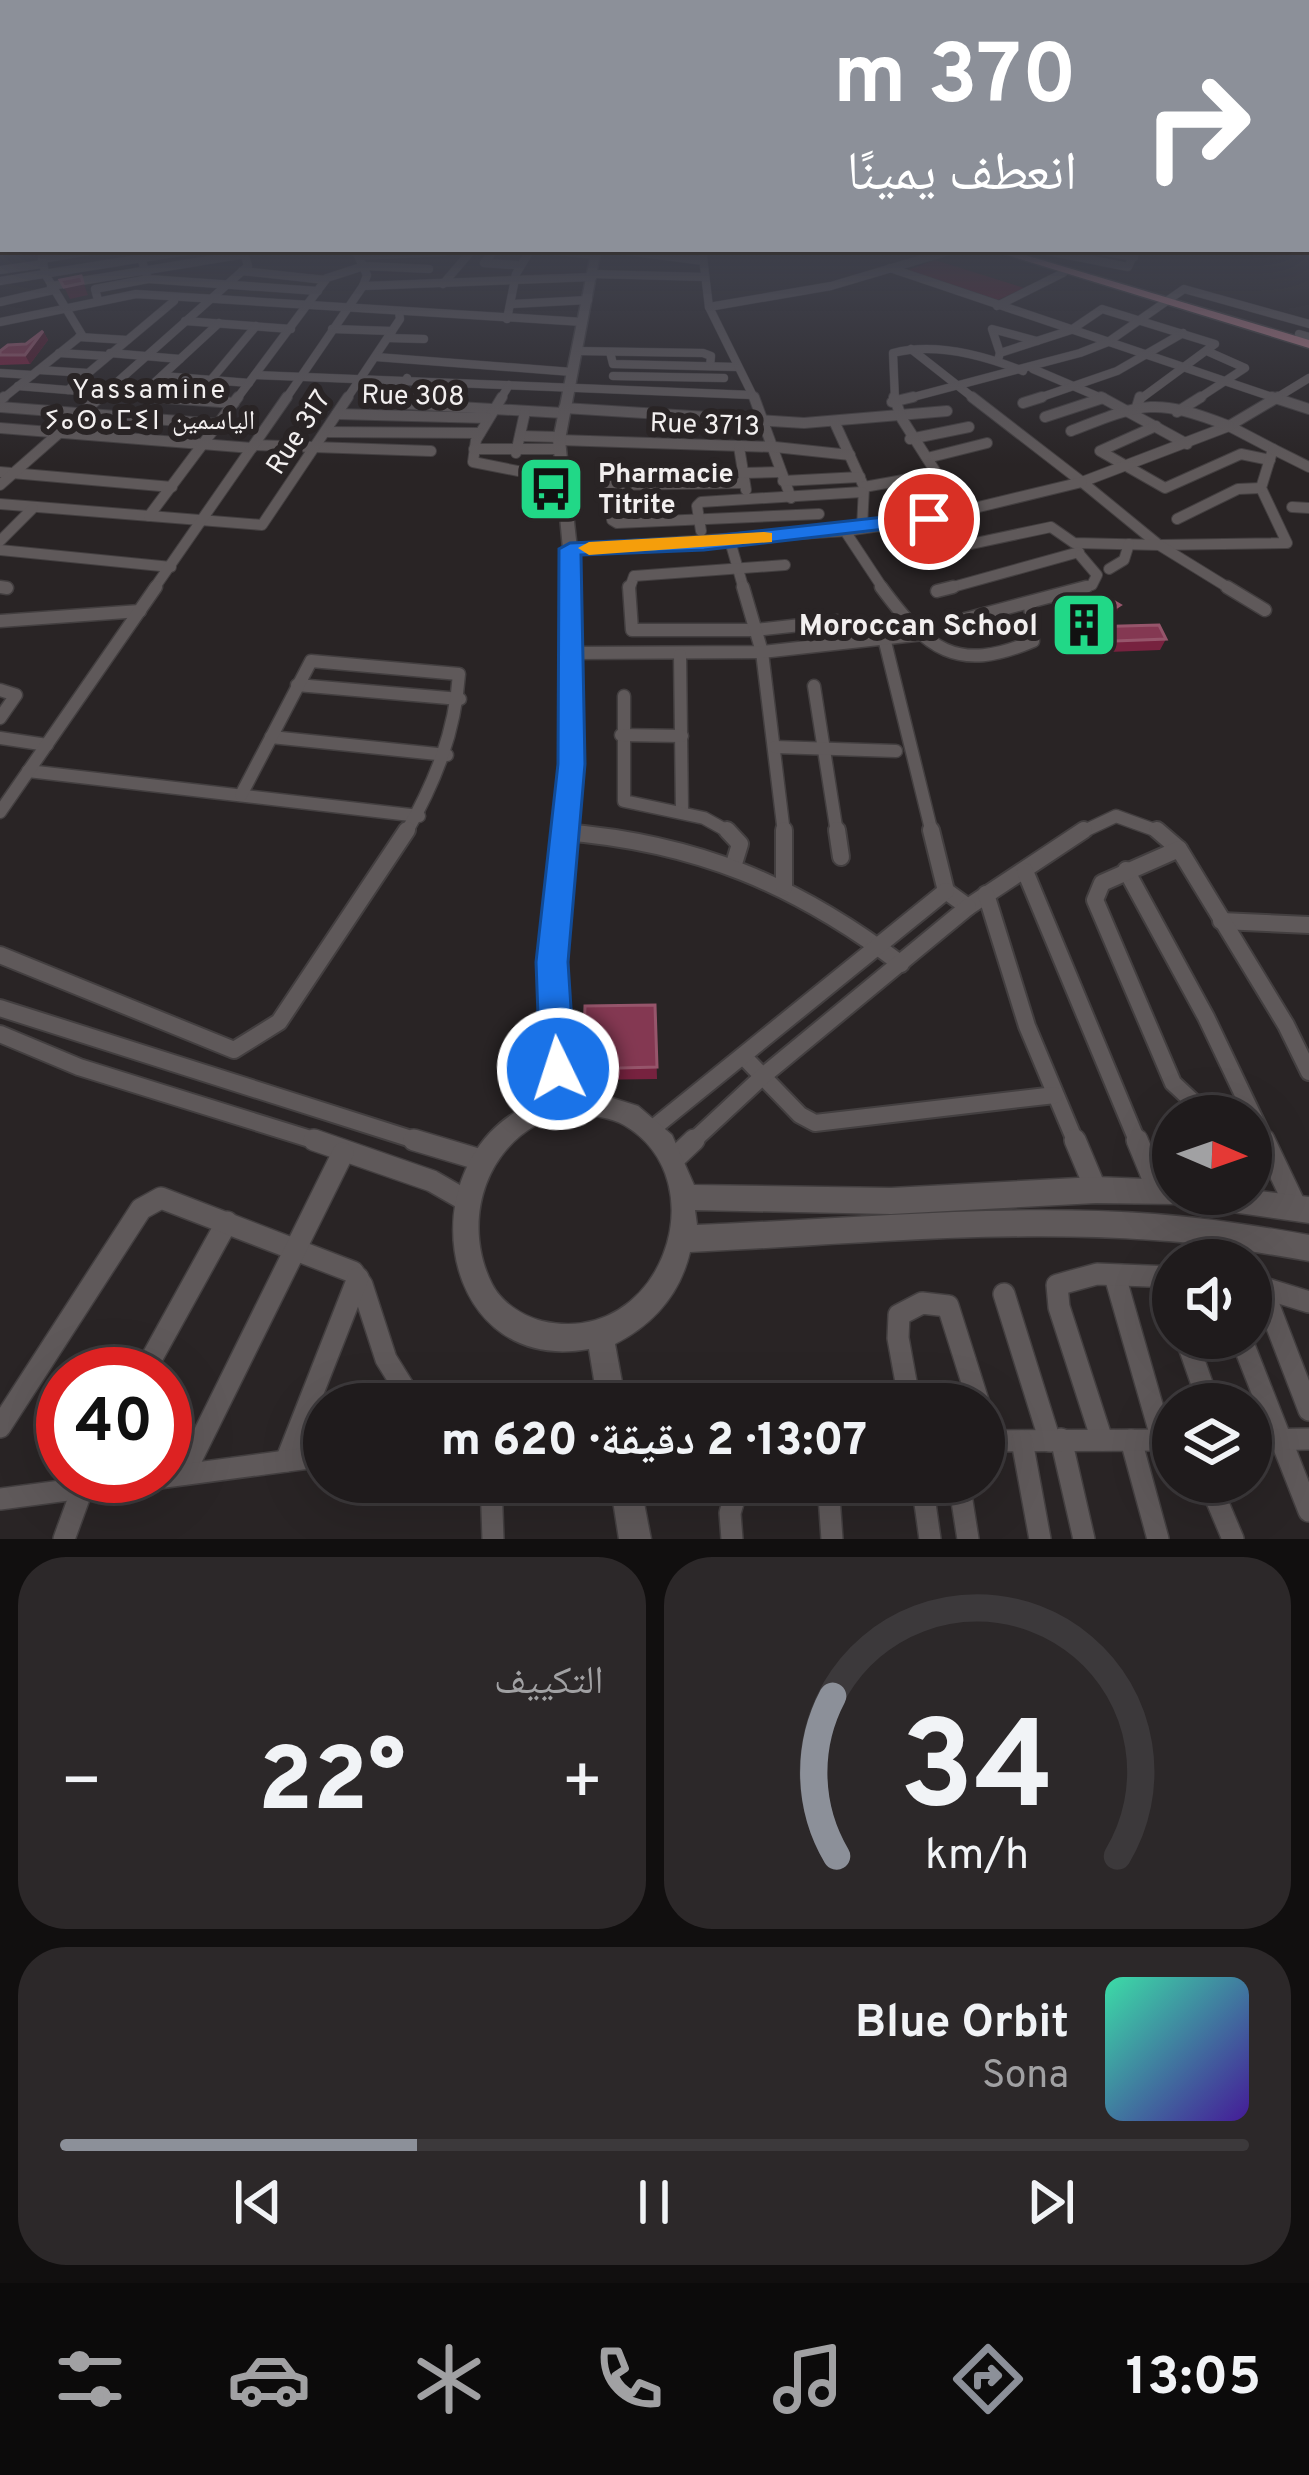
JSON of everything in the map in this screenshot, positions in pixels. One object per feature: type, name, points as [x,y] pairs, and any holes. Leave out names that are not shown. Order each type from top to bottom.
[{"type":"main road","points":[[1235,321],[1303,338]]},
{"type":"street","points":[[71,321],[79,337]]},
{"type":"street","points":[[68,390],[150,321]]},
{"type":"street","points":[[0,485],[185,321],[291,328]]},
{"type":"street","points":[[149,516],[296,321]]},
{"type":"street","points":[[0,812],[338,321]]},
{"type":"street","name":"Rue 317","points":[[202,521],[252,527],[267,522],[397,321]]},
{"type":"street","points":[[554,321],[584,322],[559,442],[570,549],[571,653],[571,764],[552,962],[560,1102]]},
{"type":"street","points":[[715,321],[767,422],[790,498]]},
{"type":"street","points":[[1043,321],[1309,409]]},
{"type":"street","points":[[999,356],[1071,330],[1084,321]]},
{"type":"street","points":[[892,402],[1028,370],[1108,342],[1140,321]]},
{"type":"street","points":[[1144,321],[1212,342],[1212,350]]},
{"type":"street","points":[[140,396],[219,323]]},
{"type":"street","points":[[1303,338],[1309,324]]},
{"type":"street","points":[[210,381],[256,326]]},
{"type":"street","points":[[332,329],[424,339]]},
{"type":"street","points":[[999,356],[992,329],[1038,341]]},
{"type":"street","points":[[1023,403],[1150,356],[1183,333]]},
{"type":"street","points":[[0,403],[79,337],[127,340]]},
{"type":"street","points":[[911,349],[1159,545],[1265,610]]},
{"type":"street","points":[[704,544],[697,506],[701,502],[790,498],[934,477],[937,471],[910,439],[892,402],[893,353],[911,349],[999,356],[1132,409],[1187,444]]},
{"type":"street","points":[[1178,412],[1231,382],[1246,368],[1212,350]]},
{"type":"street","points":[[1132,409],[1141,394],[1212,350]]},
{"type":"street","points":[[577,351],[703,353],[711,356],[710,367]]},
{"type":"street","points":[[610,352],[611,364],[680,378],[724,378]]},
{"type":"street","points":[[59,353],[180,359]]},
{"type":"street","points":[[665,372],[666,353]]},
{"type":"street","points":[[376,357],[626,412],[834,422],[898,420],[947,411]]},
{"type":"street","points":[[614,376],[738,367]]},
{"type":"street","points":[[0,373],[88,373]]},
{"type":"street","points":[[162,376],[210,381],[300,376],[407,378],[509,385],[567,396],[628,392],[752,395]]},
{"type":"street","points":[[624,443],[629,377]]},
{"type":"street","points":[[398,393],[407,378]]},
{"type":"street","points":[[680,378],[680,393]]},
{"type":"street","points":[[570,549],[704,544],[929,519],[1126,467],[1229,426],[1309,378]]},
{"type":"street","points":[[429,405],[443,380]]},
{"type":"street","points":[[466,406],[481,382]]},
{"type":"street","points":[[509,385],[480,434],[475,464],[563,480]]},
{"type":"street","points":[[18,386],[234,403]]},
{"type":"street","points":[[384,392],[398,393],[407,404],[466,406],[490,417],[525,412],[567,396]]},
{"type":"street","points":[[1045,417],[1103,398]]},
{"type":"street","points":[[0,403],[218,424]]},
{"type":"street","points":[[400,416],[407,404]]},
{"type":"street","points":[[1071,431],[1150,404],[1229,426],[1272,455]]},
{"type":"street","points":[[512,470],[525,412]]},
{"type":"street","name":"Rue 308","points":[[338,414],[490,417]]},
{"type":"street","points":[[123,438],[144,418]]},
{"type":"street","points":[[699,418],[699,446]]},
{"type":"street","points":[[730,420],[748,501]]},
{"type":"street","points":[[834,422],[862,485],[862,527]]},
{"type":"street","points":[[1156,426],[1100,448],[1156,485],[1172,488],[1241,454],[1272,455],[1309,466]]},
{"type":"street","points":[[910,439],[969,427]]},
{"type":"street","points":[[0,428],[203,445],[431,451]]},
{"type":"street","points":[[326,432],[480,434]]},
{"type":"street","points":[[520,436],[559,442]]},
{"type":"street","points":[[474,449],[559,442]]},
{"type":"street","name":"Rue 3713","points":[[559,442],[775,448],[850,455]]},
{"type":"street","points":[[927,458],[987,443]]},
{"type":"street","points":[[792,449],[802,480]]},
{"type":"street","points":[[817,452],[826,479]]},
{"type":"street","points":[[937,591],[1077,549],[1287,543],[1261,488],[1272,455]]},
{"type":"street","points":[[610,467],[608,485],[616,523],[700,523],[819,514]]},
{"type":"street","points":[[0,472],[172,487]]},
{"type":"street","points":[[608,485],[782,476],[862,485]]},
{"type":"street","points":[[1178,519],[1238,489],[1261,488]]},
{"type":"street","points":[[0,504],[202,521]]},
{"type":"street","points":[[1292,507],[1309,508]]},
{"type":"street","points":[[0,541],[33,508]]},
{"type":"street","points":[[929,519],[954,549]]},
{"type":"street","points":[[905,558],[1044,526],[1057,529],[1097,575],[1096,582],[965,619]]},
{"type":"street","points":[[845,531],[878,582],[924,634],[951,655],[962,658],[1027,644],[1036,634],[1030,604]]},
{"type":"street","points":[[730,541],[762,652],[788,853],[784,888]]},
{"type":"street","points":[[1109,569],[1124,560],[1129,544]]},
{"type":"street","points":[[0,550],[171,567]]},
{"type":"street","points":[[785,565],[631,578],[632,630],[755,630],[838,622]]},
{"type":"street","points":[[0,621],[140,611]]},
{"type":"street","points":[[571,653],[762,652],[885,642],[924,634]]},
{"type":"street","points":[[885,642],[946,891],[968,907]]},
{"type":"street","points":[[680,655],[682,811]]},
{"type":"street","points":[[0,955],[234,1050],[279,1022],[418,816],[447,755],[460,699],[455,671],[311,661],[241,795]]},
{"type":"street","points":[[297,685],[460,699]]},
{"type":"street","points":[[814,686],[842,857]]},
{"type":"street","points":[[0,690],[16,695],[0,718]]},
{"type":"street","points":[[624,695],[624,801],[682,811],[738,838],[733,867]]},
{"type":"street","points":[[621,735],[682,736]]},
{"type":"street","points":[[271,736],[447,755]]},
{"type":"street","points":[[0,738],[47,745]]},
{"type":"street","points":[[775,747],[896,751]]},
{"type":"street","points":[[28,771],[418,816]]},
{"type":"street","points":[[674,1160],[763,1076],[968,907],[1091,825],[1116,816],[1161,831],[1179,849],[1286,1025],[1309,1072]]},
{"type":"street","points":[[564,832],[663,844],[733,867],[784,888],[901,964]]},
{"type":"street","points":[[1179,849],[1102,883],[1095,900],[1173,1083],[1186,1095]]},
{"type":"street","points":[[1126,870],[1206,1017],[1240,1095]]},
{"type":"street","points":[[1025,871],[1152,1151]]},
{"type":"street","points":[[652,1129],[946,891]]},
{"type":"street","points":[[986,894],[1027,1026],[1096,1190]]},
{"type":"street","points":[[1220,921],[1309,925]]},
{"type":"street","points":[[0,1008],[280,1102],[481,1160]]},
{"type":"street","points":[[0,1034],[79,1067],[206,1103],[433,1181],[466,1200]]},
{"type":"street","points":[[743,1055],[800,1115],[814,1123],[1054,1095]]},
{"type":"street","points":[[600,1101],[619,1107],[652,1129],[674,1160],[685,1197],[683,1239],[662,1288],[645,1308],[600,1335],[547,1338],[500,1314],[478,1286],[465,1253],[466,1200],[481,1160],[515,1121],[560,1102],[600,1101]]},
{"type":"street","points":[[192,1458],[343,1153]]},
{"type":"street","points":[[1272,1158],[1302,1209]]},
{"type":"street","points":[[685,1197],[891,1201],[1096,1190],[1152,1192]]},
{"type":"street","points":[[0,1427],[147,1203],[167,1199],[344,1267],[358,1278],[386,1359],[401,1383]]},
{"type":"street","points":[[1272,1205],[1302,1209]]},
{"type":"street","points":[[158,1347],[227,1222]]},
{"type":"street","points":[[683,1239],[1079,1222],[1237,1232],[1309,1248]]},
{"type":"street","points":[[1115,1276],[1152,1390]]},
{"type":"street","points":[[1102,1440],[1056,1287],[1066,1279],[1152,1277]]},
{"type":"street","points":[[286,1461],[358,1278]]},
{"type":"street","points":[[1272,1290],[1309,1302]]},
{"type":"street","points":[[1004,1294],[1084,1539]]},
{"type":"street","points":[[906,1383],[899,1315],[912,1305],[940,1303],[949,1306],[973,1383]]},
{"type":"street","points":[[1272,1323],[1309,1410]]},
{"type":"street","points":[[600,1335],[608,1383]]},
{"type":"street","points":[[1250,1359],[1309,1511]]},
{"type":"street","points":[[1005,1438],[1152,1440]]},
{"type":"street","points":[[1272,1439],[1309,1439]]},
{"type":"street","points":[[1131,1440],[1158,1539]]},
{"type":"street","points":[[1022,1441],[1040,1539]]},
{"type":"street","points":[[192,1473],[303,1459]]},
{"type":"street","points":[[0,1499],[36,1492]]},
{"type":"street","points":[[64,1539],[76,1503]]},
{"type":"street","points":[[492,1503],[493,1539]]},
{"type":"street","points":[[629,1503],[635,1539]]},
{"type":"street","points":[[732,1539],[733,1503]]},
{"type":"street","points":[[829,1503],[832,1539]]},
{"type":"street","points":[[925,1503],[930,1539]]},
{"type":"street","points":[[962,1503],[968,1539]]},
{"type":"street","points":[[1218,1503],[1233,1539]]},
{"type":"building","points":[[43,331],[25,355],[0,355],[8,345],[26,344]]},
{"type":"building","points":[[1103,595],[1120,605],[1085,627],[1159,625],[1166,639],[1088,642],[1058,623]]},
{"type":"building","points":[[655,1005],[657,1067],[583,1069],[585,1006]]},
{"type":"slow traffic","points":[[589,548],[764,538]]},
{"type":"place","name":"Pharmacie Titrite","points":[[551,489]]},
{"type":"place","name":"Moroccan School","points":[[1084,625]]},
{"type":"district","name":"Yassamine ⵢⴰⵙⴰⵎⵉⵏ الياسمين","points":[[150,404]]},
{"type":"route","points":[[558,1069],[552,962],[571,764],[570,549],[704,544],[929,519]]}]
